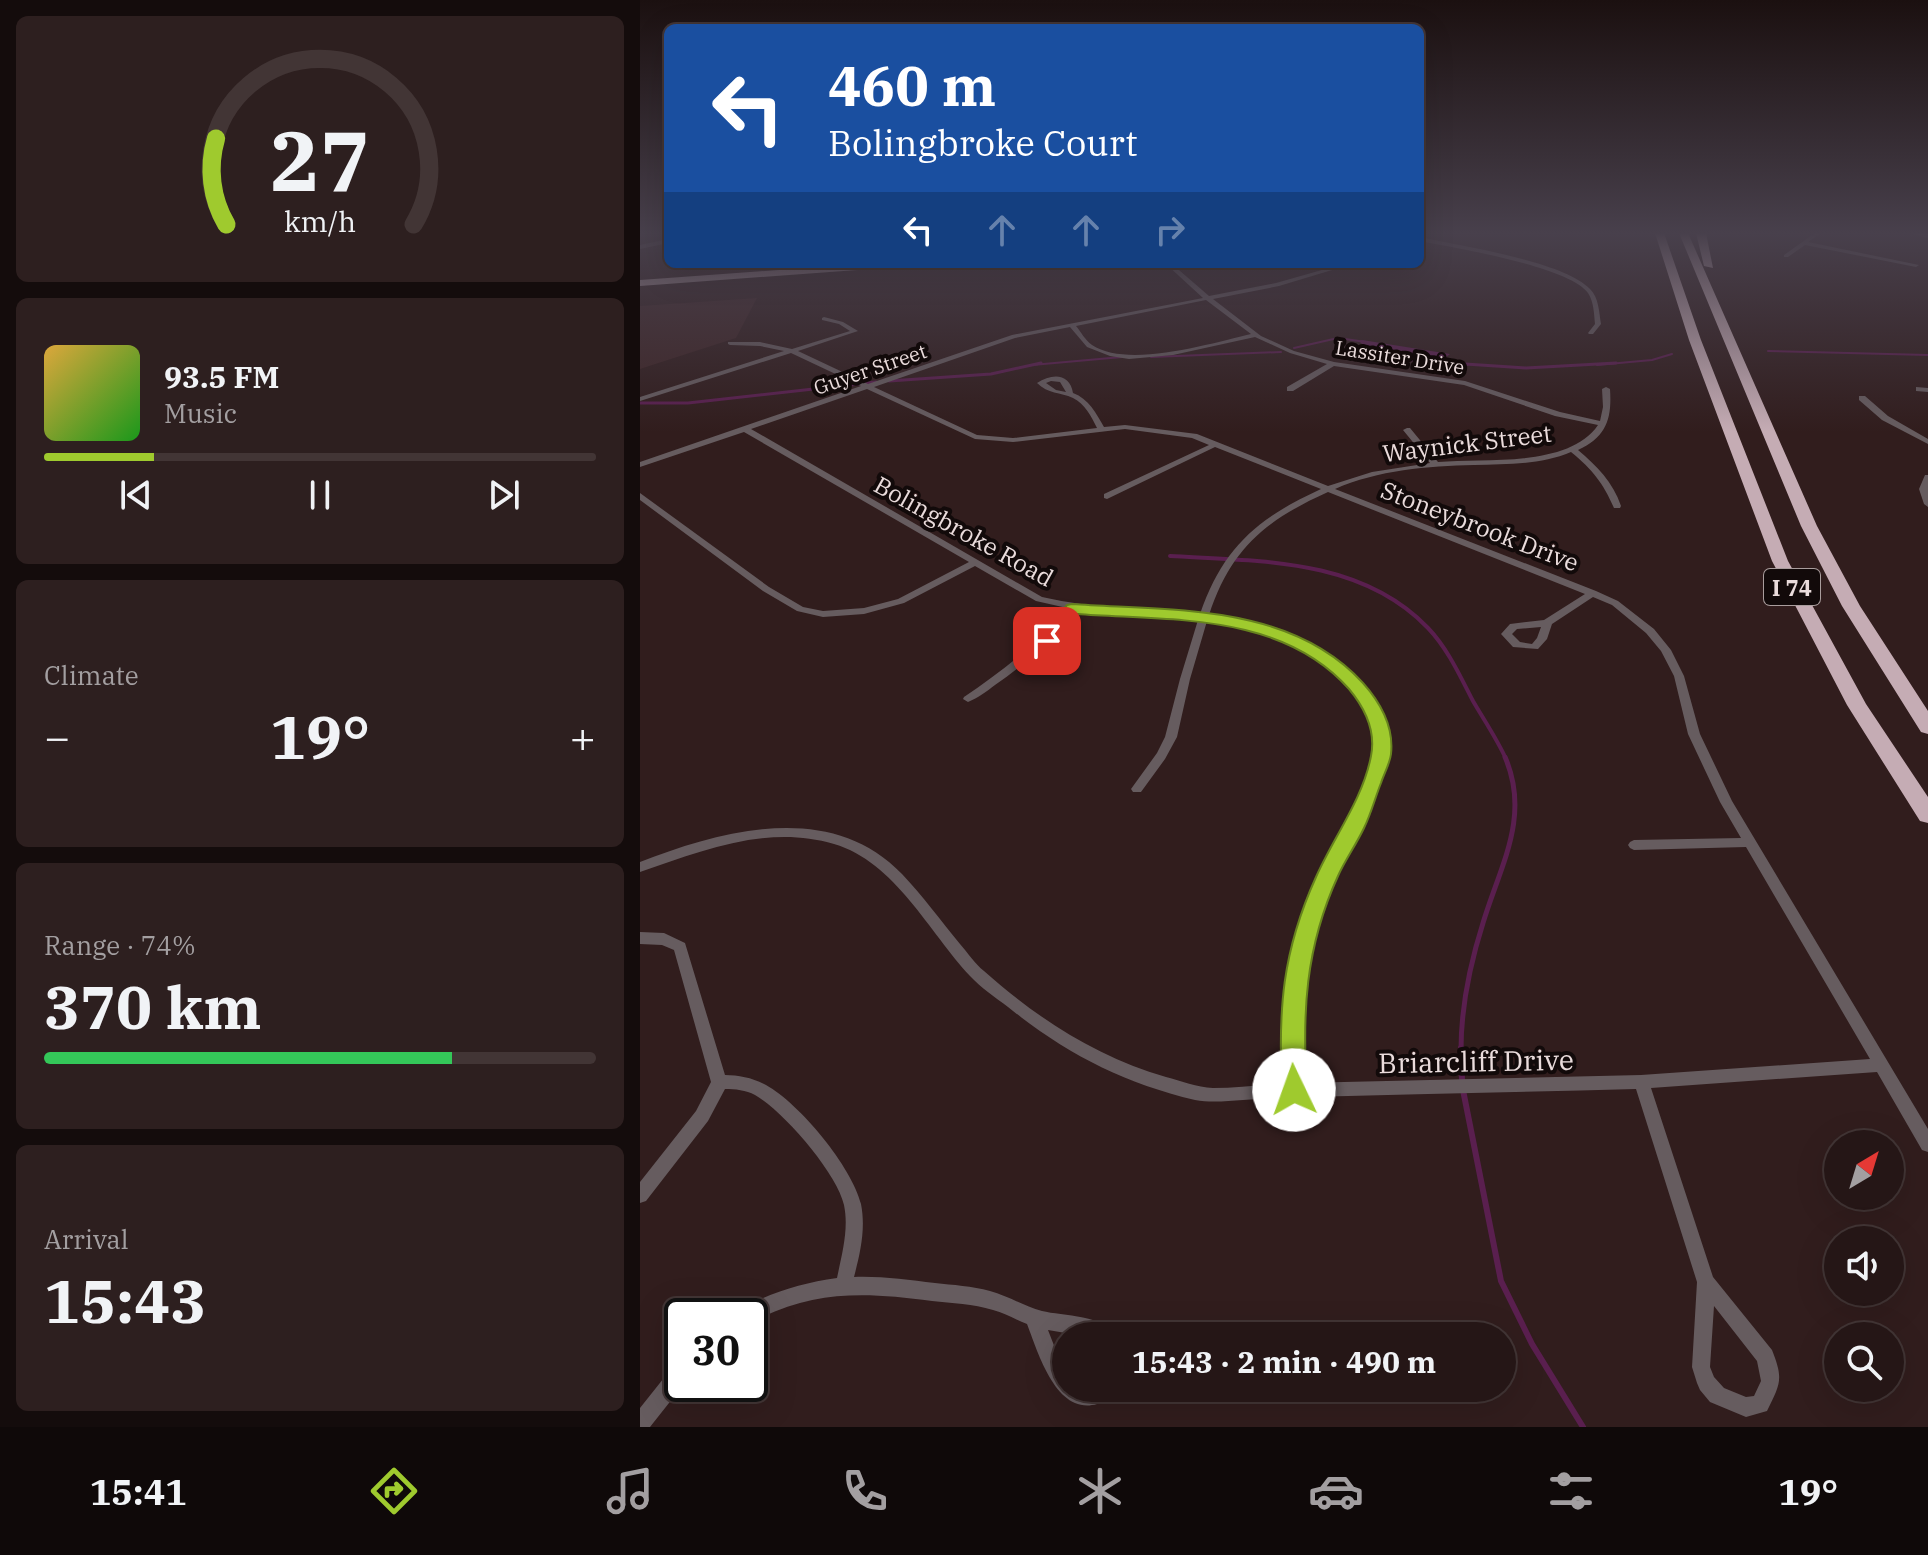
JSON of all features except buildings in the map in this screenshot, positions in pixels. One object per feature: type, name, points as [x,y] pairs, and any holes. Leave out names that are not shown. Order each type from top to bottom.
[{"type":"highway","name":"I 74","points":[[1683,300],[1750,489],[1780,561],[1857,705],[1928,815]]},
{"type":"highway","name":"I 74","points":[[1714,300],[1809,526],[1872,641],[1928,727]]},
{"type":"highway","points":[[1717,300],[1720,312]]},
{"type":"street","name":"Guyer Street","points":[[640,465],[1014,336],[1199,300]]},
{"type":"street","name":"Lassiter Drive","points":[[1209,300],[1256,335],[1292,352],[1333,364],[1465,383],[1558,414],[1603,424]]},
{"type":"street","points":[[1591,333],[1598,324],[1594,300]]},
{"type":"street","points":[[640,399],[855,331],[841,323],[824,319]]},
{"type":"street","points":[[1072,325],[1092,348],[1127,356],[1163,353],[1256,335]]},
{"type":"street","name":"Stoneybrook Drive","points":[[730,343],[760,344],[792,351],[975,437],[1013,440],[1101,428],[1172,430],[1330,488],[1593,593],[1632,615],[1666,650],[1679,676],[1694,734],[1726,802],[1928,1144]]},
{"type":"street","points":[[1290,389],[1333,364]]},
{"type":"street","points":[[1603,424],[1608,414],[1606,389]]},
{"type":"street","points":[[1919,389],[1928,390]]},
{"type":"street","points":[[1070,392],[1088,403],[1101,428]]},
{"type":"street","points":[[1862,398],[1885,418],[1928,442]]},
{"type":"street","name":"Waynick Street","points":[[1137,789],[1168,743],[1209,596],[1238,547],[1261,525],[1330,488],[1370,476],[1435,464],[1524,460],[1572,449],[1591,438],[1603,424]]},
{"type":"street","name":"Bolingbroke Road","points":[[745,429],[1039,599],[1072,608],[1233,621],[1265,629],[1312,648],[1337,665],[1360,688],[1370,701],[1380,729],[1381,755],[1378,771],[1354,827],[1327,877],[1305,934],[1293,988],[1291,1029],[1294,1090]]},
{"type":"street","points":[[1407,430],[1435,464]]},
{"type":"street","points":[[1107,496],[1216,444]]},
{"type":"street","points":[[1572,449],[1600,472],[1612,488],[1617,506]]},
{"type":"street","points":[[1928,477],[1923,489],[1928,504]]},
{"type":"street","points":[[640,496],[766,589],[800,609],[823,614],[864,611],[892,604],[974,563]]},
{"type":"street","points":[[1547,623],[1593,593]]},
{"type":"street","points":[[968,699],[1024,662],[1047,641],[1072,608]]},
{"type":"street","name":"Briarcliff Drive","points":[[640,867],[706,843],[764,833],[805,833],[858,847],[883,863],[896,876],[977,974],[1041,1025],[1075,1047],[1132,1074],[1197,1093],[1641,1082],[1881,1065]]},
{"type":"street","points":[[1634,845],[1749,842]]},
{"type":"street","points":[[640,938],[664,939],[680,947],[719,1082],[702,1116],[640,1195]]},
{"type":"street","points":[[719,1082],[735,1081],[765,1093],[812,1139],[833,1166],[849,1193],[854,1223],[844,1284]]},
{"type":"street","points":[[1641,1082],[1706,1282],[1765,1357],[1771,1382],[1760,1404],[1746,1407],[1731,1403],[1717,1395],[1707,1383],[1701,1367],[1700,1349],[1706,1282]]},
{"type":"street","points":[[768,1304],[844,1284],[870,1284],[986,1299],[1011,1306],[1034,1318],[1056,1322]]},
{"type":"street","points":[[1034,1318],[1052,1364]]},
{"type":"street","points":[[640,1424],[664,1394]]},
{"type":"shaded area","points":[[756,300],[736,338],[640,369],[640,306]]},
{"type":"shaded area","points":[[1359,341],[1450,354],[1436,365],[1431,365],[1383,356],[1366,348]]},
{"type":"waterway","points":[[1294,348],[1338,338],[1366,342]]},
{"type":"waterway","points":[[1768,351],[1928,355]]},
{"type":"waterway","points":[[1151,357],[1281,352]]},
{"type":"waterway","points":[[1597,365],[1652,360],[1672,354]]},
{"type":"waterway","points":[[1032,365],[1122,357]]},
{"type":"waterway","points":[[1436,361],[1453,363]]},
{"type":"waterway","points":[[889,381],[991,374],[1041,363]]},
{"type":"waterway","points":[[1453,363],[1526,368],[1616,363]]},
{"type":"waterway","points":[[1453,363],[1467,365]]},
{"type":"waterway","points":[[640,403],[688,403],[876,382]]},
{"type":"waterway","points":[[1170,556],[1307,568],[1372,588],[1401,605],[1442,645],[1505,757]]},
{"type":"waterway","points":[[1461,1049],[1470,970],[1514,821],[1515,800],[1505,757]]},
{"type":"waterway","points":[[1461,1049],[1462,1081]]},
{"type":"waterway","points":[[1463,1090],[1501,1281],[1532,1344],[1583,1427]]},
{"type":"route","points":[[1047,641],[1072,608],[1233,621],[1265,629],[1312,648],[1337,665],[1370,701],[1382,742],[1378,771],[1354,827],[1327,877],[1305,934],[1293,988],[1291,1029],[1294,1090]]}]
